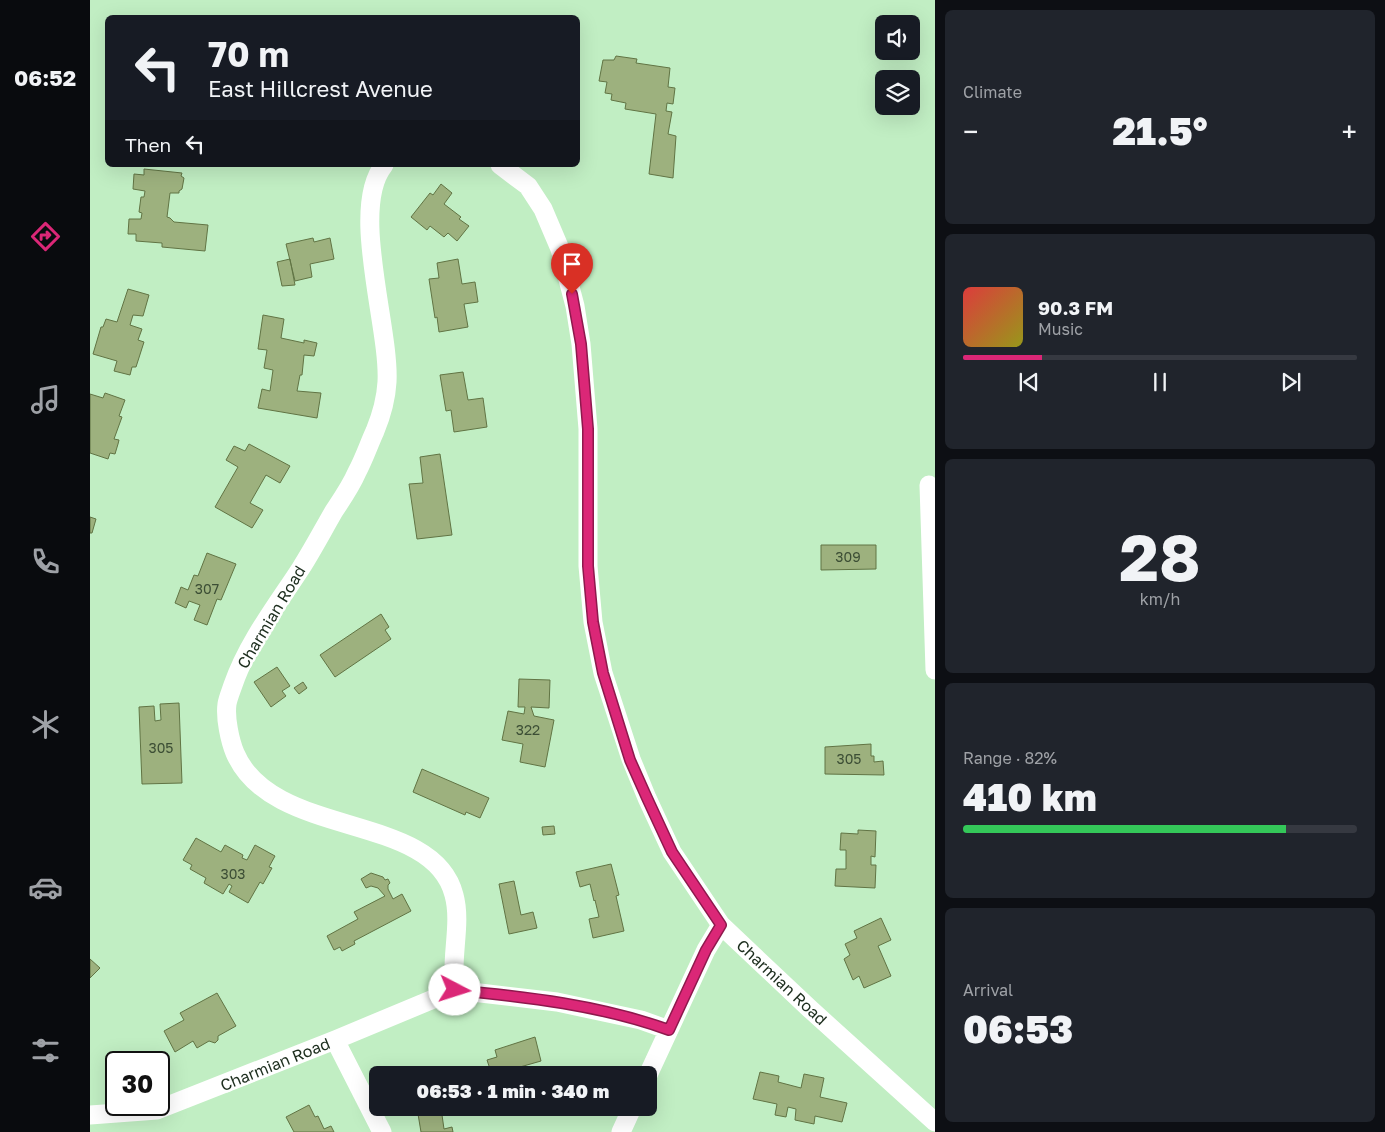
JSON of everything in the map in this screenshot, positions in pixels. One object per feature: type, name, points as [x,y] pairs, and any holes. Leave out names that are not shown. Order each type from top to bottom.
[{"type":"street","name":"Charmian Road","points":[[383,167],[375,181],[370,200],[369,222],[386,352],[387,381],[384,410],[357,472],[303,565],[265,623],[238,670],[227,705],[229,733],[236,754],[245,770],[258,785],[277,798],[296,808],[403,844],[423,854],[437,865],[454,894],[456,913],[452,975],[455,990]]},
{"type":"street","name":"Charmian Road","points":[[503,167],[528,186],[543,209],[560,249],[575,306],[581,344],[588,429],[588,566],[593,622],[603,673],[630,760],[651,807],[672,852],[721,925],[810,1009],[935,1122]]},
{"type":"street","points":[[929,485],[935,670]]},
{"type":"street","points":[[652,1066],[706,950],[721,925]]},
{"type":"street","name":"Charmian Road","points":[[90,1115],[157,1110],[335,1040],[455,990],[557,1002],[641,1020],[669,1030]]},
{"type":"street","points":[[335,1040],[382,1132]]},
{"type":"street","points":[[620,1132],[628,1116]]},
{"type":"building","points":[[616,56],[637,59],[636,63],[670,68],[668,87],[675,88],[673,104],[667,103],[666,111],[672,112],[668,134],[676,136],[673,178],[649,174],[656,114],[625,109],[626,103],[611,100],[612,94],[605,93],[607,82],[599,81],[603,60],[614,60]]},
{"type":"building","points":[[144,169],[182,173],[181,176],[184,178],[182,189],[179,193],[170,193],[167,217],[174,222],[208,225],[205,251],[162,247],[162,243],[136,241],[136,234],[128,234],[129,219],[141,219],[142,213],[139,212],[141,197],[144,197],[145,191],[133,189],[134,174],[144,175]]},
{"type":"building","points":[[441,184],[452,193],[444,204],[469,226],[457,241],[448,233],[444,237],[430,226],[427,230],[411,217],[430,193],[433,195]]},
{"type":"building","points":[[313,238],[314,242],[330,238],[334,259],[310,264],[312,277],[295,281],[286,244]]},
{"type":"building","points":[[290,259],[295,285],[282,286],[277,262]]},
{"type":"building","points":[[458,259],[462,284],[475,282],[478,302],[464,304],[468,327],[439,332],[429,279],[439,278],[437,263]]},
{"type":"building","points":[[128,289],[149,295],[143,316],[133,315],[130,325],[142,329],[138,340],[144,342],[136,367],[132,367],[130,375],[114,371],[117,361],[93,354],[101,327],[103,327],[106,319],[117,322]]},
{"type":"building","points":[[263,315],[284,319],[281,338],[304,343],[304,340],[317,343],[314,356],[304,355],[302,375],[300,375],[297,391],[321,393],[317,418],[258,408],[262,389],[270,391],[273,370],[264,368],[267,350],[258,349]]},
{"type":"building","points":[[463,372],[468,400],[483,398],[487,427],[454,432],[451,410],[446,411],[440,375]]},
{"type":"building","points":[[105,393],[125,400],[119,416],[122,417],[114,439],[119,440],[118,444],[115,454],[110,453],[108,459],[90,453],[90,394],[103,398]]},
{"type":"building","points":[[249,444],[290,466],[280,483],[266,475],[250,503],[263,510],[252,528],[215,507],[238,467],[226,460],[234,446],[245,451]]},
{"type":"building","points":[[440,454],[452,535],[417,539],[409,484],[423,483],[420,457]]},
{"type":"building","points":[[90,517],[96,519],[92,533],[90,533]]},
{"type":"building","points":[[821,545],[876,545],[876,569],[821,570]]},
{"type":"building","points":[[207,553],[236,564],[221,600],[217,599],[207,625],[194,620],[200,605],[189,601],[186,608],[175,603],[181,587],[188,590],[194,575],[198,576]]},
{"type":"building","points":[[381,614],[389,627],[385,630],[391,639],[335,677],[320,655]]},
{"type":"building","points":[[277,667],[290,686],[282,691],[286,696],[271,707],[254,682]]},
{"type":"building","points":[[519,679],[550,680],[549,708],[531,707],[534,716],[554,720],[545,767],[520,762],[523,744],[502,740],[508,711],[524,714],[525,707],[518,707]]},
{"type":"building","points":[[303,682],[307,688],[299,694],[294,688]]},
{"type":"building","points":[[179,703],[182,783],[142,784],[139,707],[154,706],[155,721],[161,720],[160,704]]},
{"type":"building","points":[[871,744],[871,756],[874,756],[874,762],[883,761],[884,775],[825,774],[825,747]]},
{"type":"building","points":[[422,769],[489,798],[480,818],[466,812],[465,815],[413,792]]},
{"type":"building","points":[[554,826],[555,834],[543,835],[542,827]]},
{"type":"building","points":[[858,830],[876,831],[875,857],[871,856],[871,865],[876,865],[875,888],[835,886],[836,869],[846,869],[846,850],[840,850],[841,833],[858,834]]},
{"type":"building","points":[[196,838],[221,852],[225,845],[243,855],[242,858],[247,860],[255,845],[275,856],[269,867],[272,868],[263,884],[260,882],[248,903],[229,892],[232,886],[229,884],[223,894],[204,883],[206,878],[190,869],[192,865],[183,860]]},
{"type":"building","points":[[611,864],[619,895],[616,896],[624,931],[593,938],[589,919],[599,917],[595,900],[590,884],[580,887],[576,872]]},
{"type":"building","points":[[371,873],[383,877],[385,880],[388,879],[390,883],[388,889],[393,899],[402,894],[411,911],[354,941],[355,944],[342,951],[340,947],[334,950],[327,936],[358,919],[354,912],[385,896],[378,888],[371,886],[366,888],[361,879]]},
{"type":"building","points":[[514,881],[521,915],[533,912],[537,928],[509,934],[499,884]]},
{"type":"building","points":[[881,918],[891,940],[878,946],[891,976],[864,988],[859,976],[853,980],[844,959],[850,955],[845,944],[857,938],[854,931]]},
{"type":"building","points":[[90,959],[100,968],[90,978]]},
{"type":"building","points":[[217,993],[236,1026],[218,1036],[218,1040],[215,1043],[209,1041],[197,1048],[193,1041],[175,1052],[164,1031],[184,1020],[180,1013]]},
{"type":"building","points":[[535,1037],[541,1061],[524,1066],[489,1066],[487,1060],[497,1057],[495,1050]]},
{"type":"building","points":[[760,1072],[779,1076],[778,1082],[801,1088],[804,1074],[824,1078],[820,1097],[847,1103],[842,1122],[815,1116],[814,1124],[795,1120],[796,1109],[788,1107],[786,1117],[775,1115],[777,1104],[753,1099]]},
{"type":"building","points":[[309,1105],[315,1117],[318,1116],[324,1129],[331,1126],[334,1132],[294,1132],[286,1117]]},
{"type":"building","points":[[418,1116],[442,1116],[444,1129],[452,1127],[453,1132],[421,1132]]},
{"type":"route","points":[[455,990],[557,1002],[641,1020],[669,1030],[706,950],[721,925],[672,852],[630,760],[603,673],[593,622],[588,566],[588,429],[581,344],[572,294]]}]
